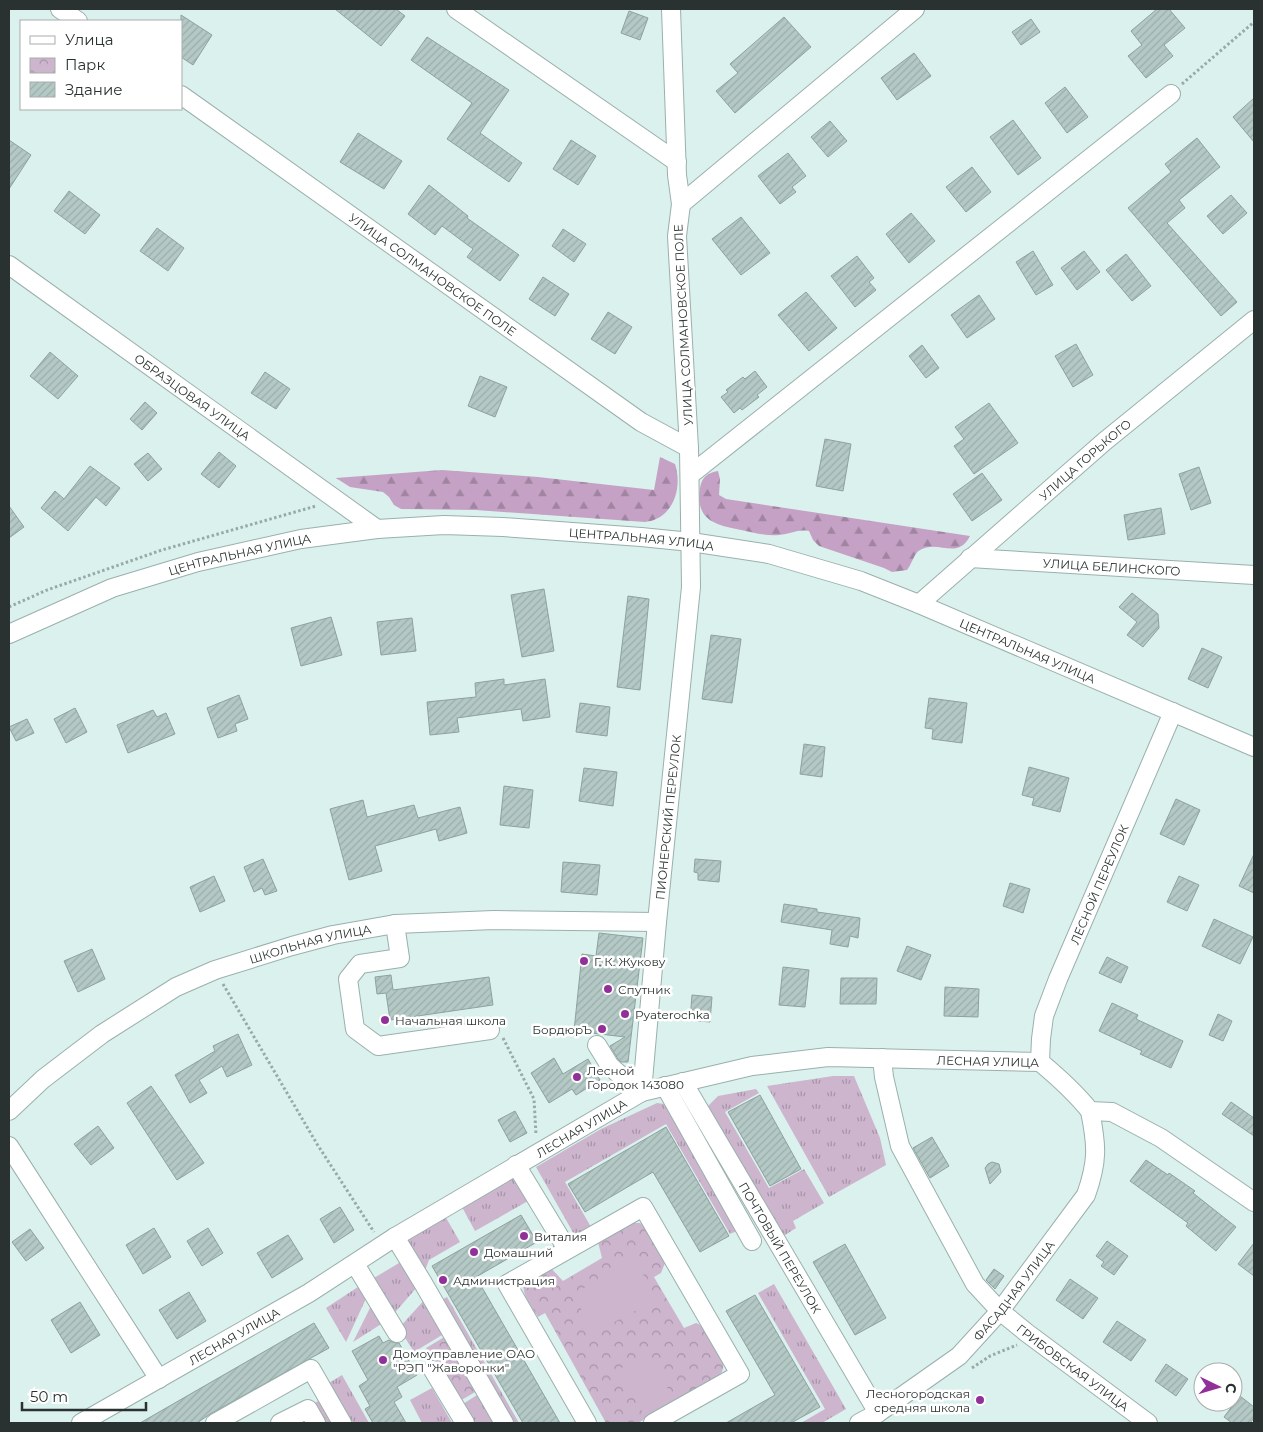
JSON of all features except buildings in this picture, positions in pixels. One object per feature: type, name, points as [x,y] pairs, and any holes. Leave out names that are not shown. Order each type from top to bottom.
[{"type":"street","points":[[60,9],[76,20]]},
{"type":"street","points":[[456,9],[676,162]]},
{"type":"street","name":"УЛИЦА СОЛМАНОВСКОЕ ПОЛЕ","points":[[671,9],[676,175],[681,204],[677,236],[689,448],[691,542]]},
{"type":"street","points":[[681,204],[915,9]]},
{"type":"street","points":[[690,475],[1171,94]]},
{"type":"street","name":"УЛИЦА СОЛМАНОВСКОЕ ПОЛЕ","points":[[182,96],[642,422],[689,448]]},
{"type":"street","name":"ОБРАЗЦОВАЯ УЛИЦА","points":[[9,265],[377,529]]},
{"type":"street","name":"УЛИЦА ГОРЬКОГО","points":[[919,604],[1105,441],[1254,320]]},
{"type":"street","name":"ЦЕНТРАЛЬНАЯ УЛИЦА","points":[[9,634],[112,588],[198,562],[301,539],[377,529],[444,525],[502,527],[641,537],[691,542],[769,554],[861,581],[1254,747]]},
{"type":"street","name":"ПИОНЕРСКИЙ ПЕРЕУЛОК","points":[[641,1092],[691,587],[691,542]]},
{"type":"street","name":"УЛИЦА БЕЛИНСКОГО","points":[[970,558],[1254,575]]},
{"type":"street","name":"ЛЕСНОЙ ПЕРЕУЛОК","points":[[1040,1062],[1044,1016],[1058,979],[1173,712]]},
{"type":"street","name":"ШКОЛЬНАЯ УЛИЦА","points":[[9,1111],[43,1079],[102,1034],[176,987],[215,970],[332,935],[395,924],[502,920],[657,922]]},
{"type":"street","points":[[395,924],[400,958],[360,964],[348,979],[355,1029],[378,1046],[490,1030]]},
{"type":"street","points":[[597,1044],[610,1066],[641,1092]]},
{"type":"street","name":"ЛЕСНАЯ УЛИЦА","points":[[89,1421],[310,1293],[389,1242],[641,1092],[752,1066],[828,1057],[1040,1062],[1059,1077],[1090,1111]]},
{"type":"street","name":"ГРИБОВСКАЯ УЛИЦА","points":[[882,1058],[884,1077],[900,1146],[975,1284],[1000,1310],[1027,1333],[1148,1423]]},
{"type":"street","name":"ПОЧТОВЫЙ ПЕРЕУЛОК","points":[[683,1082],[878,1413]]},
{"type":"street","points":[[665,1086],[752,1241]]},
{"type":"street","points":[[1090,1111],[1112,1112],[1161,1138],[1254,1202]]},
{"type":"street","name":"ФАСАДНАЯ УЛИЦА","points":[[859,1423],[878,1413],[959,1356],[1000,1310],[1086,1195],[1094,1174],[1096,1142],[1090,1111]]},
{"type":"street","points":[[9,1146],[159,1379]]},
{"type":"street","points":[[516,1165],[567,1249]]},
{"type":"street","points":[[587,1423],[507,1284],[643,1207],[740,1374],[660,1421]]},
{"type":"street","points":[[389,1242],[423,1283],[504,1423]]},
{"type":"street","points":[[355,1264],[397,1333]]},
{"type":"street","points":[[215,1423],[311,1369],[342,1423]]},
{"type":"street","points":[[433,1370],[465,1423]]},
{"type":"street","points":[[280,1423],[308,1409],[316,1423]]},
{"type":"path","points":[[1171,94],[1254,22]]},
{"type":"path","points":[[9,607],[47,590],[162,550],[336,500]]},
{"type":"path","points":[[215,970],[317,1144],[389,1242]]},
{"type":"path","points":[[490,1030],[499,1029],[534,1099],[538,1153]]},
{"type":"green space","points":[[660,457],[675,464],[678,483],[674,501],[663,515],[655,520],[645,522],[476,510],[401,509],[394,505],[383,492],[350,487],[336,478],[442,470],[538,477],[654,490]]},
{"type":"green space","points":[[718,471],[720,479],[719,495],[726,499],[970,536],[965,543],[953,549],[927,547],[920,550],[907,570],[892,572],[819,546],[813,540],[809,531],[769,535],[715,523],[704,514],[699,499],[700,488],[704,478],[708,474]]},
{"type":"green space","points":[[833,1076],[854,1076],[880,1138],[886,1165],[829,1197],[767,1086]]},
{"type":"green space","points":[[756,1089],[759,1093],[725,1112],[769,1188],[804,1169],[824,1203],[793,1221],[796,1228],[782,1237],[707,1107],[718,1096]]},
{"type":"green space","points":[[657,1103],[664,1104],[737,1231],[730,1234],[666,1124],[565,1182],[591,1227],[575,1236],[536,1167],[601,1129]]},
{"type":"green space","points":[[514,1175],[528,1201],[475,1231],[462,1207]]},
{"type":"green space","points":[[445,1216],[460,1242],[429,1260],[424,1273],[405,1241]]},
{"type":"green space","points":[[629,1223],[640,1223],[645,1227],[665,1263],[661,1273],[654,1277],[684,1328],[696,1323],[702,1326],[724,1363],[722,1372],[719,1375],[638,1423],[606,1423],[545,1313],[538,1317],[530,1305],[525,1295],[524,1286],[525,1282],[550,1267],[563,1281],[602,1258],[598,1242]]},
{"type":"green space","points":[[404,1260],[419,1285],[390,1318],[369,1281]]},
{"type":"green space","points":[[635,1260],[657,1299],[594,1333],[573,1294]]},
{"type":"green space","points":[[364,1283],[369,1292],[346,1342],[326,1308]]},
{"type":"green space","points":[[774,1284],[846,1409],[822,1423],[801,1423],[825,1409],[758,1293]]},
{"type":"green space","points":[[427,1297],[447,1332],[414,1352],[399,1328]]},
{"type":"green space","points":[[447,1297],[519,1423],[510,1423],[440,1301]]},
{"type":"green space","points":[[374,1300],[386,1321],[353,1342]]},
{"type":"green space","points":[[446,1336],[477,1391],[458,1402],[426,1348]]},
{"type":"green space","points":[[647,1353],[674,1399],[645,1416],[618,1370]]},
{"type":"green space","points":[[342,1375],[369,1423],[353,1423],[329,1383]]},
{"type":"green space","points":[[432,1388],[452,1423],[422,1423],[410,1400]]},
{"type":"green space","points":[[482,1392],[500,1423],[467,1423],[458,1407]]},
{"type":"green space","points":[[324,1398],[338,1423],[321,1423],[311,1405]]},
{"type":"place","name":"Г. К. Жукову","points":[[584,961]]},
{"type":"place","name":"Спутник","points":[[608,989]]},
{"type":"place","name":"Pyaterochka","points":[[625,1014]]},
{"type":"place","name":"Начальная школа","points":[[385,1020]]},
{"type":"place","name":"БордюрЪ","points":[[602,1029]]},
{"type":"place","name":"Лесной Городок 143080","points":[[577,1077]]},
{"type":"place","name":"Виталия","points":[[524,1236]]},
{"type":"place","name":"Домашний","points":[[474,1252]]},
{"type":"place","name":"Администрация","points":[[443,1280]]},
{"type":"place","name":"Домоуправление ОАО \"РЭП \"Жаворонки\"","points":[[383,1360]]},
{"type":"place","name":"Лесногородская средняя школа","points":[[980,1400]]}]
